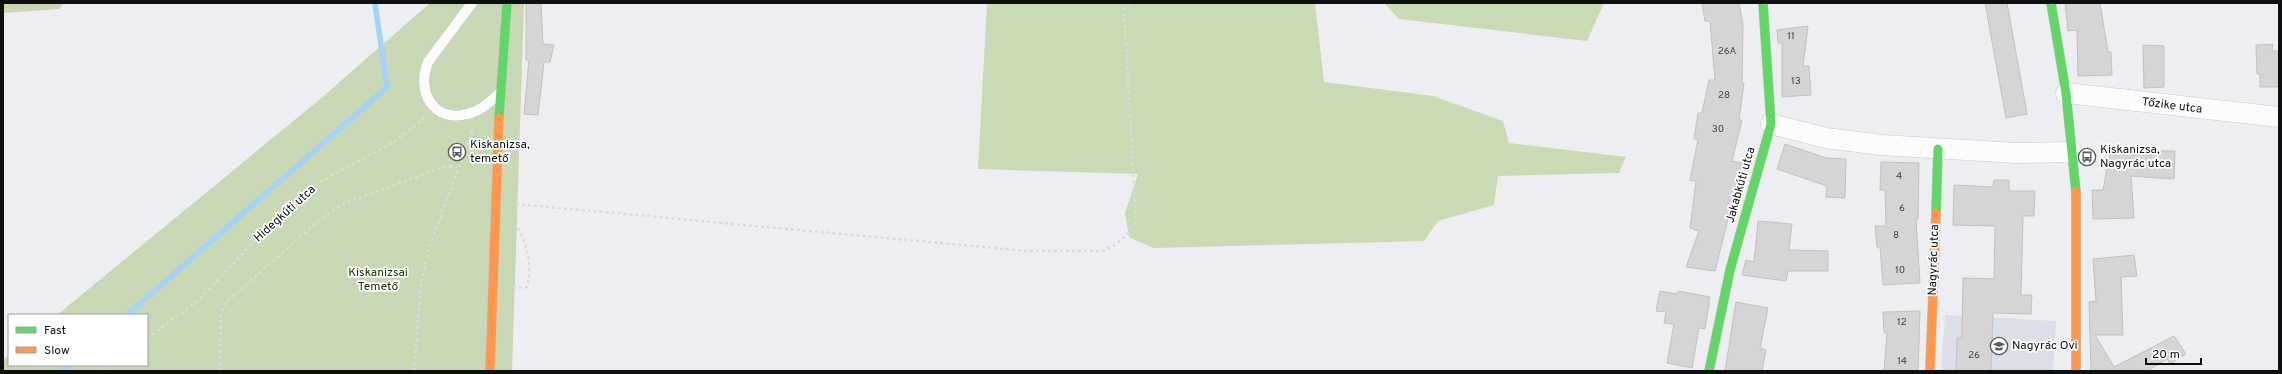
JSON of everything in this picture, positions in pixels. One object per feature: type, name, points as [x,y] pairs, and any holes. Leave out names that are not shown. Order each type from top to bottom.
[{"type":"street","points":[[490,371],[500,93],[506,3]]},
{"type":"street","name":"Jakabkúti utca","points":[[1709,371],[1730,270],[1771,124],[1763,3]]},
{"type":"street","points":[[2051,3],[2066,93],[2078,226],[2076,371]]},
{"type":"street","name":"Tőzike utca","points":[[2066,93],[2279,117]]},
{"type":"street","points":[[1771,124],[1826,138],[1882,145],[1938,150],[2072,152]]},
{"type":"street","name":"Nagyrác utca","points":[[1930,371],[1938,150]]},
{"type":"lane","points":[[472,3],[428,62],[424,72],[425,93],[430,103],[436,109],[445,114],[455,116],[479,110],[500,93]]},
{"type":"path","points":[[496,196],[503,202],[1027,252],[1102,251],[1112,248],[1122,240],[1136,221],[1124,9],[1131,3]]},
{"type":"path","name":"Hidegkúti utca","points":[[148,337],[199,300],[271,223],[320,182],[395,141],[436,109]]},
{"type":"path","points":[[414,371],[421,283],[428,250],[460,168],[479,110]]},
{"type":"path","points":[[220,371],[221,314],[225,303],[325,215],[343,204],[443,167],[460,168]]},
{"type":"path","points":[[493,289],[527,287],[531,273],[526,242],[514,222]]},
{"type":"shaded area","name":"Nagyrác Ovi","points":[[1945,315],[2056,321],[2053,371],[1941,371]]},
{"type":"green space","points":[[3,3],[63,3],[60,9],[3,13]]},
{"type":"green space","name":"Kiskanizsai Temető","points":[[430,3],[524,3],[512,371],[3,371],[3,360],[8,356],[8,366],[148,366],[148,314],[58,314],[319,100]]},
{"type":"green space","points":[[987,3],[1315,3],[1324,82],[1433,96],[1503,121],[1509,143],[1626,157],[1619,173],[1498,176],[1494,205],[1438,221],[1424,241],[1153,248],[1129,237],[1125,213],[1138,174],[978,169]]},
{"type":"green space","points":[[1384,3],[1604,3],[1587,41],[1399,19]]},
{"type":"building","points":[[526,3],[541,3],[543,44],[554,45],[550,62],[544,62],[538,115],[524,114],[529,60],[526,60]]},
{"type":"building","points":[[1702,3],[1739,3],[1743,25],[1742,83],[1744,83],[1739,120],[1742,120],[1732,161],[1742,163],[1715,271],[1686,267],[1699,231],[1690,228],[1696,181],[1690,180],[1698,139],[1694,139],[1698,113],[1702,113],[1709,80],[1715,80],[1710,21],[1705,21]]},
{"type":"building","points":[[1985,3],[2007,3],[2027,114],[2006,118]]},
{"type":"building","points":[[2065,3],[2100,3],[2108,52],[2111,52],[2112,75],[2078,76],[2077,30],[2068,31]]},
{"type":"building","points":[[1808,26],[1803,66],[1809,66],[1811,95],[1782,97],[1782,43],[1778,43],[1777,30]]},
{"type":"building","points":[[2273,44],[2272,51],[2279,51],[2279,87],[2260,87],[2260,74],[2257,74],[2256,45]]},
{"type":"building","points":[[2143,45],[2164,46],[2164,87],[2144,88]]},
{"type":"building","points":[[1785,144],[1826,158],[1846,159],[1845,198],[1826,197],[1827,186],[1777,169]]},
{"type":"building","points":[[2111,147],[2155,155],[2157,151],[2175,151],[2174,179],[2131,176],[2134,218],[2093,219],[2092,190],[2103,190]]},
{"type":"building","points":[[1881,162],[1919,163],[1918,219],[1916,219],[1920,283],[1883,285],[1880,247],[1877,247],[1875,226],[1886,226],[1885,190],[1880,190]]},
{"type":"building","points":[[1994,180],[2009,180],[2009,191],[2035,191],[2034,216],[2023,216],[2021,295],[2032,295],[2031,314],[1993,313],[1991,371],[1956,371],[1957,338],[1962,338],[1963,278],[1994,279],[1995,226],[1953,225],[1954,185],[1993,187]]},
{"type":"building","points":[[1758,221],[1792,224],[1789,250],[1828,251],[1828,271],[1788,271],[1786,281],[1742,275],[1746,260],[1754,262]]},
{"type":"building","points":[[2134,255],[2137,276],[2121,277],[2123,335],[2095,335],[2114,367],[2174,336],[2186,354],[2170,364],[2167,359],[2147,371],[2091,371],[2089,302],[2096,301],[2093,259]]},
{"type":"building","points":[[1660,291],[1677,294],[1678,291],[1710,297],[1705,329],[1699,328],[1692,368],[1667,363],[1674,324],[1664,323],[1666,312],[1656,311]]},
{"type":"building","points":[[1736,302],[1768,308],[1760,348],[1766,350],[1762,371],[1725,371]]},
{"type":"building","points":[[1920,311],[1918,371],[1884,371],[1887,333],[1884,333],[1883,312]]},
{"type":"waterway","points":[[128,314],[387,87],[375,3]]},
{"type":"waterway","points":[[62,371],[68,366]]},
{"type":"traffic: fast","points":[[499,118],[507,3]]},
{"type":"traffic: fast","points":[[1709,371],[1730,270],[1771,124],[1763,3]]},
{"type":"traffic: fast","points":[[2051,3],[2066,93],[2076,192]]},
{"type":"traffic: fast","points":[[1936,213],[1938,149]]},
{"type":"traffic: slow","points":[[490,371],[499,118]]},
{"type":"traffic: slow","points":[[2076,192],[2076,371]]},
{"type":"traffic: slow","points":[[1930,371],[1936,213]]},
{"type":"place","name":"Kiskanizsa, temető","points":[[457,152]]},
{"type":"place","name":"Kiskanizsa, Nagyrác utca","points":[[2087,157]]},
{"type":"place","name":"Nagyrác Ovi","points":[[1999,346]]}]
